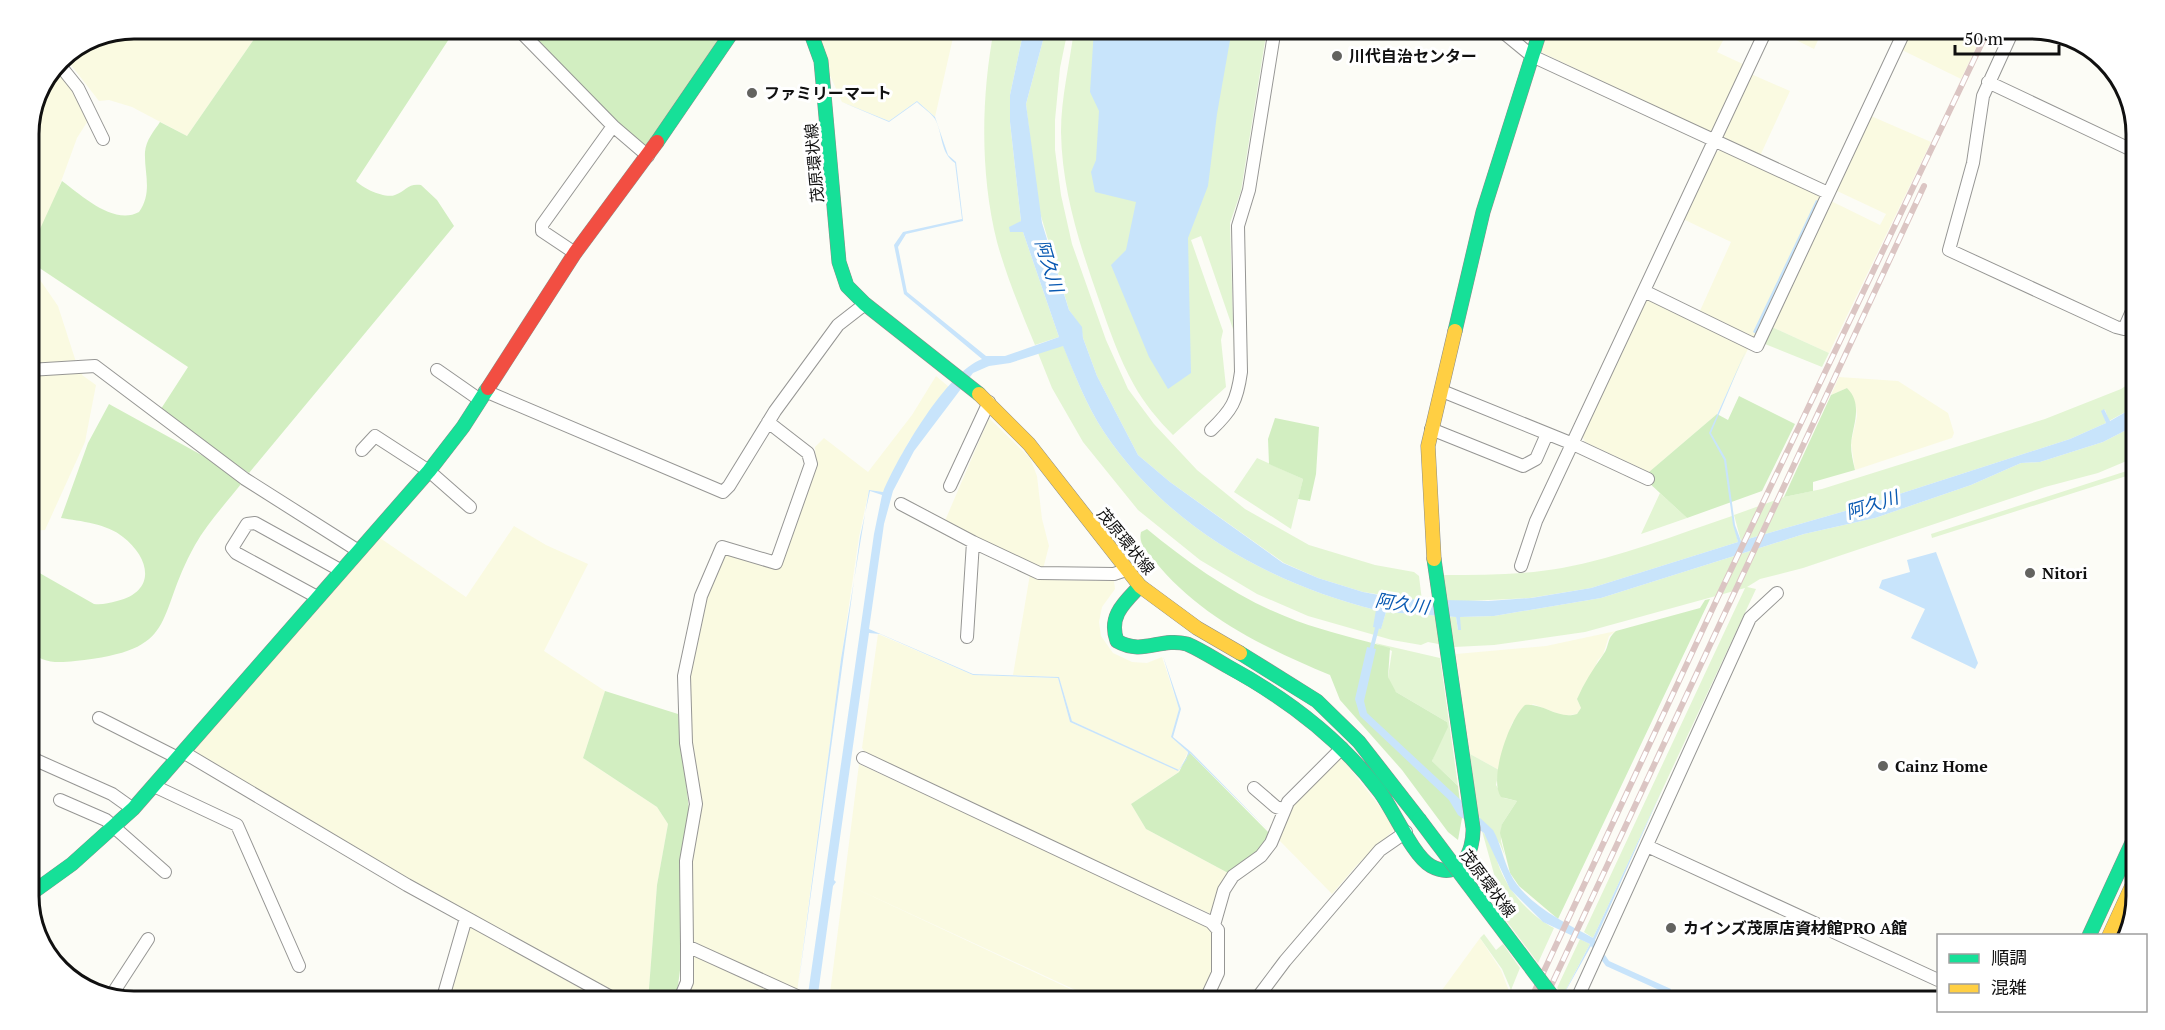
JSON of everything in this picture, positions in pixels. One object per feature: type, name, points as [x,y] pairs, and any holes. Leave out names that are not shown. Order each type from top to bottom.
[{"type":"main road","points":[[39,887],[114,829],[135,807],[357,550],[429,471],[483,396],[575,253],[648,156],[728,39]]},
{"type":"main road","name":"茂原環状線","points":[[812,39],[822,71],[839,262],[847,286],[865,304],[989,402],[1029,444],[1140,586],[1197,628],[1292,683],[1317,701],[1359,742],[1548,991]]},
{"type":"main road","points":[[1140,586],[1115,613],[1112,623],[1117,641],[1136,650],[1169,642],[1193,647],[1295,705],[1342,748],[1393,811],[1424,862],[1439,870],[1456,868],[1469,858],[1471,852],[1469,799],[1436,573],[1427,464],[1431,429],[1442,391],[1483,212],[1537,39]]},
{"type":"main road","points":[[2090,934],[2126,856]]},
{"type":"main road","points":[[2110,934],[2126,900]]},
{"type":"street","points":[[528,39],[613,126],[648,156]]},
{"type":"street","points":[[1211,430],[1234,405],[1239,390],[1241,337],[1238,226],[1249,190],[1273,39]]},
{"type":"street","points":[[1511,39],[1532,56],[1828,193]]},
{"type":"street","points":[[1521,566],[1536,521],[1762,39]]},
{"type":"street","points":[[1644,291],[1757,346],[1901,39]]},
{"type":"street","points":[[2009,39],[1983,96],[1971,171],[1949,250],[2116,327],[2124,329],[2126,324]]},
{"type":"street","points":[[64,70],[78,88],[103,139]]},
{"type":"street","points":[[1989,82],[2126,147]]},
{"type":"street","points":[[575,253],[542,231],[542,225],[613,126]]},
{"type":"street","points":[[436,370],[483,396],[723,492],[729,486],[768,422],[838,325],[865,304]]},
{"type":"street","points":[[39,369],[95,366],[245,479],[357,550]]},
{"type":"street","points":[[1442,391],[1573,444],[1648,479]]},
{"type":"street","points":[[950,486],[989,402]]},
{"type":"street","points":[[684,991],[687,982],[686,861],[696,813],[686,743],[684,676],[700,596],[722,547],[776,563],[811,464],[808,453],[768,422]]},
{"type":"street","points":[[1431,429],[1523,466],[1536,459],[1548,434]]},
{"type":"street","points":[[362,450],[375,436],[429,471],[470,507]]},
{"type":"street","points":[[901,504],[973,542],[1047,575],[1114,574],[1126,570]]},
{"type":"street","points":[[317,597],[236,553],[232,548],[247,524],[255,523],[340,570]]},
{"type":"street","points":[[967,637],[973,542]]},
{"type":"street","points":[[1581,991],[1750,618],[1777,593]]},
{"type":"street","points":[[99,718],[181,755],[598,991]]},
{"type":"street","points":[[1214,925],[1224,890],[1233,876],[1261,856],[1271,843],[1287,802],[1342,748]]},
{"type":"street","points":[[863,758],[1176,904],[1214,925],[1218,930],[1218,973],[1210,991]]},
{"type":"street","points":[[39,761],[112,794],[135,807]]},
{"type":"street","points":[[153,787],[237,825],[299,966]]},
{"type":"street","points":[[1254,788],[1276,807],[1283,809]]},
{"type":"street","points":[[60,800],[106,820],[165,872]]},
{"type":"street","points":[[1263,991],[1285,961],[1380,850],[1406,832]]},
{"type":"street","points":[[1647,846],[1937,980]]},
{"type":"street","points":[[445,991],[466,918]]},
{"type":"street","points":[[116,989],[148,939]]},
{"type":"street","points":[[687,946],[784,991]]},
{"type":"green space","points":[[134,39],[254,39],[187,136],[132,107],[109,100],[99,101],[70,64],[98,46]]},
{"type":"green space","points":[[254,39],[449,39],[356,181],[374,192],[391,196],[410,186],[421,185],[437,200],[454,226],[249,473],[157,415],[188,367],[39,268],[39,231],[62,181],[88,201],[109,212],[129,215],[139,212],[146,197],[146,148],[153,132],[160,122],[187,136]]},
{"type":"green space","points":[[527,39],[725,39],[648,156]]},
{"type":"green space","points":[[814,39],[953,39],[935,117],[917,101],[889,121],[842,102]]},
{"type":"green space","points":[[992,39],[1022,39],[1010,95],[1010,122],[1021,221],[1011,232],[1023,232],[1059,337],[1035,345],[1014,294],[991,216],[984,136]]},
{"type":"green space","points":[[1043,39],[1066,39],[1060,68],[1055,120],[1055,150],[1061,195],[1072,244],[1106,340],[1128,389],[1154,424],[1197,470],[1245,509],[1309,545],[1375,565],[1414,572],[1419,576],[1422,601],[1363,592],[1318,578],[1284,563],[1170,482],[1138,455],[1097,376],[1081,327],[1069,310],[1038,206],[1026,104]]},
{"type":"green space","points":[[1072,39],[1265,39],[1241,191],[1230,223],[1234,355],[1233,329],[1201,236],[1191,240],[1223,331],[1221,340],[1226,387],[1173,435],[1134,385],[1111,333],[1092,280],[1068,197],[1061,132]]},
{"type":"green space","points":[[1546,39],[1724,39],[1717,52],[1745,65],[1715,129],[1708,132],[1541,52]]},
{"type":"green space","points":[[1794,39],[1818,39],[1814,49]]},
{"type":"green space","points":[[1907,39],[1980,39],[1961,79],[1902,50]]},
{"type":"green space","points":[[62,72],[89,119],[77,138],[51,209],[39,232],[39,128],[46,98]]},
{"type":"green space","points":[[1751,74],[1790,91],[1760,156],[1726,140],[1723,133]]},
{"type":"green space","points":[[1871,116],[1931,142],[1829,353],[1772,327],[1831,201],[1880,225],[1886,214],[1835,190]]},
{"type":"green space","points":[[1721,150],[1820,196],[1755,336],[1750,337],[1699,313],[1731,242],[1683,219],[1714,153]]},
{"type":"green space","points":[[39,278],[58,306],[76,362],[39,365]]},
{"type":"green space","points":[[1648,297],[1747,346],[1748,349],[1717,414],[1649,472],[1585,442],[1582,435]]},
{"type":"green space","points":[[1772,327],[1829,353],[1822,367],[1765,344]]},
{"type":"green space","points":[[1063,345],[1086,401],[1104,432],[1129,466],[1189,523],[1259,567],[1297,584],[1376,610],[1381,628],[1386,612],[1456,617],[1458,630],[1460,617],[1494,616],[1601,598],[1804,534],[1875,518],[1971,485],[2021,463],[2040,462],[2103,442],[2126,430],[2126,461],[2098,473],[2045,487],[1803,568],[1760,579],[1747,587],[1756,589],[1593,938],[1584,932],[1745,588],[1585,632],[1494,645],[1454,647],[1428,642],[1421,645],[1392,640],[1308,616],[1257,594],[1200,560],[1138,510],[1083,442],[1052,388],[1038,353]]},
{"type":"green space","points":[[84,371],[82,375],[96,385],[85,442],[45,530],[39,530],[39,373]]},
{"type":"green space","points":[[936,376],[949,387],[909,441],[883,492],[869,490],[859,537],[797,991],[795,991],[692,941],[691,852],[701,808],[691,738],[690,672],[706,597],[724,556],[730,553],[778,568],[816,462],[815,447],[824,438],[868,472],[912,415]]},
{"type":"green space","points":[[1839,377],[1898,381],[1948,413],[1954,433],[1952,438],[1855,470],[1851,443],[1857,416],[1856,406],[1847,388],[1831,395]]},
{"type":"green space","points":[[2126,386],[2126,412],[2109,421],[2105,410],[2102,410],[2106,423],[2070,439],[1859,507],[1741,541],[1734,515],[1784,497],[1822,489],[2045,419]]},
{"type":"green space","points":[[1847,388],[1855,401],[1856,408],[1851,445],[1855,470],[1813,482],[1813,491],[1784,497],[1831,395]]},
{"type":"green space","points":[[1739,396],[1795,424],[1762,491],[1687,518],[1647,481],[1649,472],[1717,414],[1728,420]]},
{"type":"green space","points":[[109,404],[245,479],[200,536],[182,571],[167,612],[149,639],[133,649],[109,656],[55,662],[39,658],[39,573],[94,604],[117,601],[130,596],[139,590],[144,582],[144,564],[132,545],[123,537],[102,526],[61,518],[88,443]]},
{"type":"green space","points":[[989,418],[1030,458],[1037,476],[1042,519],[1049,546],[1043,569],[944,523]]},
{"type":"green space","points":[[1275,418],[1319,427],[1316,474],[1310,501],[1298,499],[1303,479],[1269,464],[1268,439]]},
{"type":"green space","points":[[1257,458],[1303,479],[1291,529],[1234,492]]},
{"type":"green space","points":[[2126,471],[2126,476],[1932,538],[1931,534]]},
{"type":"green space","points":[[1660,493],[1687,518],[1641,534]]},
{"type":"green space","points":[[1732,516],[1738,542],[1591,588],[1530,598],[1447,602],[1443,575],[1488,575],[1562,568],[1627,552]]},
{"type":"green space","points":[[514,526],[546,545],[588,564],[544,651],[605,691],[583,758],[657,807],[668,824],[657,885],[649,991],[611,991],[310,826],[192,753],[380,538],[466,597]]},
{"type":"green space","points":[[1147,529],[1218,581],[1277,613],[1308,625],[1390,648],[1388,677],[1396,692],[1447,722],[1448,727],[1432,761],[1458,786],[1462,818],[1458,840],[1448,832],[1402,770],[1340,700],[1330,675],[1257,642],[1191,598],[1144,547],[1140,536],[1141,532]]},
{"type":"green space","points":[[1030,574],[1048,580],[1114,581],[1115,589],[1102,607],[1099,622],[1101,636],[1113,653],[1132,662],[1147,663],[1162,657],[1179,709],[1171,737],[1188,752],[1179,770],[1072,721],[1059,677],[1013,675]]},
{"type":"green space","points":[[1710,599],[1558,919],[1519,886],[1510,873],[1500,833],[1502,824],[1517,801],[1501,797],[1497,777],[1502,749],[1513,722],[1525,705],[1538,706],[1564,715],[1577,714],[1581,708],[1577,699],[1616,631],[1700,608],[1705,600]]},
{"type":"green space","points":[[1616,631],[1609,636],[1603,655],[1577,699],[1581,708],[1577,714],[1564,716],[1533,704],[1512,723],[1499,770],[1470,754],[1456,654],[1546,646]]},
{"type":"green space","points":[[878,634],[973,675],[1058,678],[1070,722],[1180,771],[1131,804],[1146,829],[1230,874],[1211,914],[867,755],[862,748]]},
{"type":"green space","points":[[1375,643],[1440,658],[1458,786],[1432,761],[1447,722],[1396,692],[1389,684],[1388,677],[1392,651]]},
{"type":"green space","points":[[605,691],[678,714],[691,827],[683,947],[677,991],[649,991],[657,885],[668,824],[657,807],[583,758]]},
{"type":"green space","points":[[1189,752],[1270,834],[1265,846],[1230,874],[1146,829],[1131,804],[1179,772]]},
{"type":"green space","points":[[1470,754],[1499,770],[1496,785],[1504,798],[1517,801],[1502,824],[1501,841],[1505,856],[1500,844],[1478,816]]},
{"type":"green space","points":[[1339,759],[1344,761],[1391,821],[1394,830],[1357,865],[1332,894],[1278,839],[1288,811]]},
{"type":"green space","points":[[859,764],[1213,927],[1214,971],[1205,991],[1077,991],[846,884],[1075,991],[830,991]]},
{"type":"green space","points":[[1482,831],[1491,844],[1504,878],[1515,895],[1530,911],[1554,928],[1538,963],[1487,895],[1494,874]]},
{"type":"green space","points":[[472,927],[589,991],[450,991],[469,928]]},
{"type":"green space","points":[[1484,934],[1496,950],[1503,944],[1520,968],[1511,990],[1502,969],[1480,938]]},
{"type":"green space","points":[[1480,938],[1501,970],[1509,991],[1441,991]]},
{"type":"green space","points":[[1580,939],[1590,944],[1565,991],[1560,991],[1557,988]]},
{"type":"green space","points":[[694,955],[773,991],[687,991]]},
{"type":"water","name":"阿久川","points":[[1022,39],[1043,39],[1026,104],[1042,223],[1069,310],[1082,327],[1083,338],[1097,376],[1138,455],[1170,482],[1283,563],[1318,578],[1363,592],[1401,599],[1488,601],[1531,598],[1591,588],[1738,542],[1733,525],[1724,460],[1709,433],[1746,350],[1711,433],[1726,459],[1735,525],[1741,541],[1859,507],[2070,439],[2106,423],[2101,411],[2104,409],[2110,421],[2126,412],[2126,430],[2103,442],[2040,462],[2021,463],[1971,485],[1875,518],[1804,534],[1601,598],[1494,616],[1460,617],[1461,630],[1458,630],[1456,617],[1386,612],[1381,629],[1373,627],[1376,610],[1297,584],[1259,567],[1189,523],[1158,496],[1129,466],[1104,432],[1086,401],[1063,346],[1010,363],[989,366],[973,373],[914,451],[893,491],[884,524],[869,629],[973,674],[1059,677],[1072,721],[1179,770],[1070,722],[1058,678],[973,675],[880,634],[869,633],[834,880],[836,882],[833,886],[818,991],[808,991],[874,534],[882,495],[870,491],[865,514],[869,490],[883,492],[900,458],[939,397],[968,367],[982,359],[904,294],[894,245],[903,232],[962,219],[955,163],[950,159],[944,149],[939,128],[948,155],[956,162],[963,221],[906,234],[898,247],[907,292],[986,356],[1005,356],[1059,337],[1023,232],[1010,232],[1009,227],[1021,221],[1010,122],[1010,95]]},
{"type":"water","points":[[1093,39],[1230,39],[1217,114],[1208,186],[1188,238],[1191,373],[1168,389],[1149,357],[1111,265],[1126,250],[1136,202],[1095,192],[1091,172],[1096,160],[1099,111],[1090,92]]},
{"type":"water","points":[[917,101],[935,117],[937,123],[929,112],[917,102],[889,122],[842,102],[889,121]]},
{"type":"water","points":[[1816,200],[1818,201],[1756,334],[1753,332]]},
{"type":"water","points":[[865,514],[854,580],[860,537]]},
{"type":"water","points":[[1936,552],[1978,663],[1975,669],[1911,638],[1925,609],[1879,588],[1882,580],[1910,572],[1907,560]]},
{"type":"water","points":[[854,580],[798,988],[841,659]]},
{"type":"water","points":[[1367,647],[1376,649],[1364,701],[1367,713],[1493,830],[1510,873],[1525,894],[1546,911],[1593,938],[1663,788],[1595,940],[1609,961],[1671,989],[1670,991],[1661,991],[1606,966],[1591,946],[1565,991],[1590,944],[1543,922],[1510,889],[1484,833],[1458,815],[1449,800],[1360,716],[1355,699]]},
{"type":"water","points":[[1163,656],[1181,709],[1173,737],[1191,752],[1267,829],[1190,753],[1187,757],[1188,752],[1171,737],[1179,709]]},
{"type":"waterway","points":[[1371,651],[1378,624]]},
{"type":"railway","points":[[1535,991],[1718,597],[1984,39]]},
{"type":"railway","points":[[1549,991],[1924,186]]},
{"type":"traffic: fast","points":[[657,142],[727,39]]},
{"type":"traffic: fast","points":[[813,39],[821,61],[839,262],[847,286],[865,304],[979,394]]},
{"type":"traffic: fast","points":[[1455,331],[1483,212],[1538,39]]},
{"type":"traffic: fast","points":[[39,888],[72,864],[133,809],[429,471],[463,427],[488,388]]},
{"type":"traffic: fast","points":[[1140,586],[1123,604],[1116,617],[1117,641],[1135,647],[1177,642],[1187,644],[1249,678],[1291,705],[1329,736],[1364,772],[1380,792],[1424,861],[1441,870],[1450,870],[1457,867],[1468,855],[1473,828],[1434,559]]},
{"type":"traffic: fast","points":[[1240,653],[1317,701],[1359,742],[1419,819]]},
{"type":"traffic: fast","points":[[1419,819],[1548,991]]},
{"type":"traffic: fast","points":[[2090,934],[2126,856]]},
{"type":"traffic: slow","points":[[1434,559],[1428,446],[1455,331]]},
{"type":"traffic: slow","points":[[979,394],[1029,444],[1140,586],[1197,628],[1240,653]]},
{"type":"traffic: slow","points":[[2110,934],[2126,900]]},
{"type":"traffic: jam","points":[[488,388],[575,253],[657,142]]},
{"type":"place","name":"川代自治センター","points":[[1337,56]]},
{"type":"place","name":"ファミリーマート","points":[[752,93]]},
{"type":"place","name":"Nitori","points":[[2030,573]]},
{"type":"place","name":"Cainz Home","points":[[1883,766]]},
{"type":"place","name":"カインズ茂原店資材館PRO A館","points":[[1671,928]]}]
